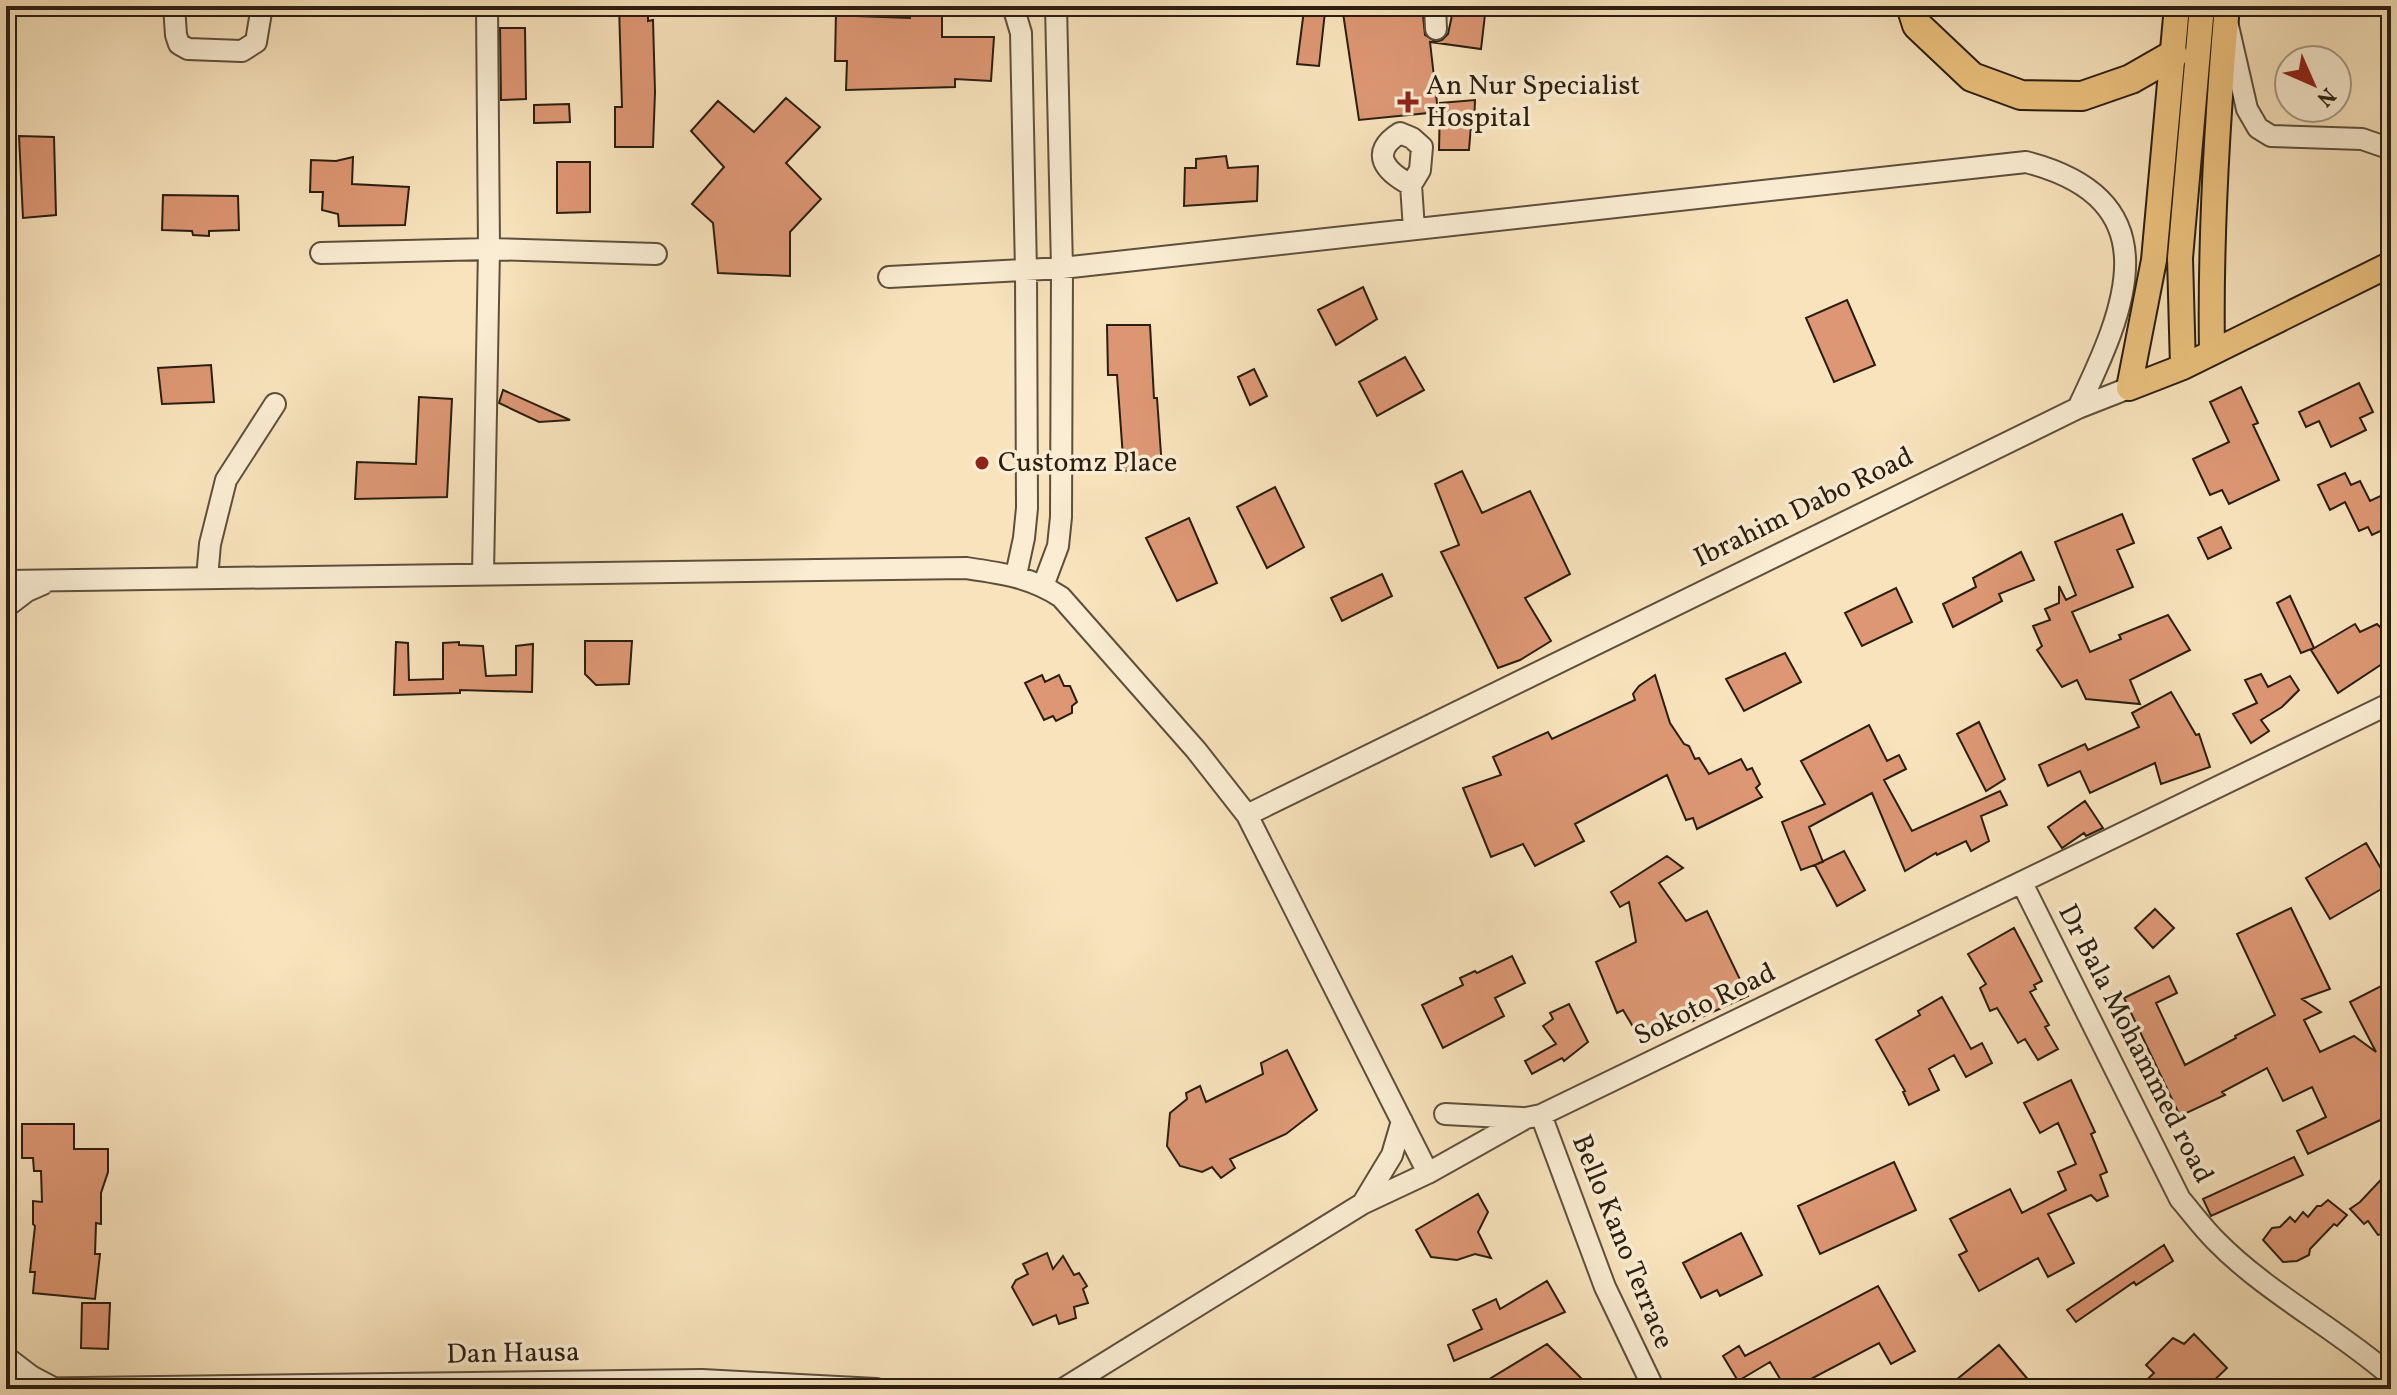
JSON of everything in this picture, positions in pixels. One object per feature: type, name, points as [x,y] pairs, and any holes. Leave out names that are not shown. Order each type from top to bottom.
[{"type":"highway","points":[[1911,6],[1917,25],[1972,77],[2021,95],[2082,96],[2131,79],[2173,55]]},
{"type":"main road","points":[[2129,388],[2154,260],[2177,6]]},
{"type":"main road","points":[[2183,367],[2180,258],[2202,6]]},
{"type":"main road","points":[[2212,352],[2211,248],[2227,12]]},
{"type":"main road","name":"Ibrahim Dabo Road","points":[[2129,388],[2183,367],[2391,264]]},
{"type":"street","points":[[174,6],[179,44],[188,49],[242,51],[256,42],[262,6]]},
{"type":"street","points":[[483,574],[489,249],[487,6]]},
{"type":"street","points":[[1013,6],[1021,33],[1026,271],[1027,508],[1016,575]]},
{"type":"street","points":[[1043,586],[1058,546],[1061,517],[1062,268],[1056,6]]},
{"type":"street","points":[[1435,6],[1436,29]]},
{"type":"street","points":[[2227,12],[2247,109],[2258,128],[2271,136],[2362,139],[2391,149]]},
{"type":"street","points":[[889,277],[1062,268],[2026,162],[2052,169],[2082,184],[2106,206],[2119,230],[2125,254],[2125,279],[2110,339],[2078,408]]},
{"type":"street","points":[[1411,185],[1414,229]]},
{"type":"street","points":[[321,253],[489,249],[656,254]]},
{"type":"street","name":"Ibrahim Dabo Road","points":[[1247,815],[2078,408],[2129,388]]},
{"type":"street","points":[[207,578],[210,544],[226,480],[275,404]]},
{"type":"street","points":[[6,581],[966,568],[1016,575],[1043,586],[1061,597],[1196,750],[1247,815],[1428,1173]]},
{"type":"street","points":[[6,607],[27,591],[51,580]]},
{"type":"street","name":"Sokoto Road","points":[[1063,1389],[1362,1204],[1428,1173],[1534,1116],[2391,703]]},
{"type":"street","name":"Dr Bala Mohammed road","points":[[2022,883],[2180,1199],[2217,1242],[2391,1376]]},
{"type":"street","points":[[1445,1114],[1534,1116]]},
{"type":"street","name":"Bello Kano Terrace","points":[[1534,1116],[1605,1287],[1654,1389]]},
{"type":"street","points":[[1362,1204],[1392,1155],[1402,1121]]},
{"type":"street","points":[[6,1357],[54,1388]]},
{"type":"street","name":"Dan Hausa","points":[[6,1389],[702,1380],[876,1389]]},
{"type":"building","points":[[619,6],[648,6],[648,21],[653,20],[653,147],[615,147],[615,107],[622,107]]},
{"type":"building","points":[[1346,6],[1367,6],[1368,9],[1422,6],[1425,35],[1436,42],[1448,34],[1454,6],[1486,6],[1481,49],[1430,42],[1438,112],[1359,120],[1343,13],[1346,13]]},
{"type":"building","points":[[1304,10],[1325,12],[1319,66],[1297,64]]},
{"type":"building","points":[[836,12],[910,18],[910,13],[942,13],[942,37],[994,37],[991,81],[955,79],[955,87],[846,90],[847,61],[835,61]]},
{"type":"building","points":[[500,28],[525,28],[526,99],[501,100]]},
{"type":"building","points":[[786,98],[820,127],[786,163],[821,199],[790,232],[790,276],[718,273],[713,223],[692,204],[724,167],[691,131],[718,101],[754,132]]},
{"type":"building","points":[[1475,100],[1469,150],[1439,150],[1440,103]]},
{"type":"building","points":[[569,104],[570,122],[534,123],[534,105]]},
{"type":"building","points":[[19,136],[54,137],[56,215],[23,218]]},
{"type":"building","points":[[1226,156],[1228,168],[1258,166],[1257,201],[1184,206],[1185,168],[1196,168],[1196,159]]},
{"type":"building","points":[[353,157],[352,184],[409,187],[405,225],[339,226],[338,214],[322,210],[323,192],[310,192],[311,160],[336,161]]},
{"type":"building","points":[[557,162],[590,162],[590,212],[557,213]]},
{"type":"building","points":[[163,195],[238,196],[239,230],[209,231],[209,236],[193,235],[192,231],[162,230]]},
{"type":"building","points":[[1363,287],[1377,319],[1336,345],[1318,310]]},
{"type":"building","points":[[1847,300],[1875,365],[1834,382],[1806,318]]},
{"type":"building","points":[[1107,325],[1150,325],[1162,468],[1124,471],[1117,375],[1108,375]]},
{"type":"building","points":[[1405,357],[1424,390],[1377,416],[1359,382]]},
{"type":"building","points":[[211,365],[214,402],[162,404],[158,368]]},
{"type":"building","points":[[1254,369],[1267,396],[1250,405],[1238,377]]},
{"type":"building","points":[[2359,383],[2373,412],[2360,418],[2366,430],[2331,447],[2319,421],[2306,427],[2299,412]]},
{"type":"building","points":[[2241,387],[2258,423],[2253,425],[2279,480],[2229,504],[2222,490],[2210,495],[2193,459],[2229,442],[2210,402]]},
{"type":"building","points":[[503,390],[570,420],[539,422],[499,403]]},
{"type":"building","points":[[419,397],[452,399],[447,497],[355,499],[357,462],[416,464]]},
{"type":"building","points":[[1462,471],[1482,513],[1530,491],[1570,574],[1525,598],[1551,641],[1520,660],[1498,668],[1441,552],[1459,545],[1435,484]]},
{"type":"building","points":[[2345,473],[2351,485],[2360,481],[2370,501],[2391,491],[2391,526],[2372,535],[2368,527],[2359,531],[2345,502],[2330,510],[2318,485]]},
{"type":"building","points":[[1275,487],[1304,547],[1267,568],[1237,507]]},
{"type":"building","points":[[2122,514],[2134,543],[2117,550],[2133,587],[2072,612],[2090,652],[2121,639],[2119,635],[2168,615],[2190,650],[2130,680],[2140,704],[2086,699],[2077,680],[2062,687],[2037,650],[2042,646],[2033,626],[2050,620],[2045,609],[2059,603],[2059,586],[2066,600],[2076,595],[2055,542]]},
{"type":"building","points":[[1189,518],[1217,583],[1177,601],[1146,538]]},
{"type":"building","points":[[2221,527],[2231,548],[2208,559],[2198,538]]},
{"type":"building","points":[[2021,552],[2034,580],[1999,594],[2002,601],[1953,627],[1943,604],[1976,587],[1973,578]]},
{"type":"building","points":[[1382,574],[1392,596],[1342,621],[1331,598]]},
{"type":"building","points":[[1896,588],[1912,622],[1862,646],[1845,613]]},
{"type":"building","points":[[2290,596],[2314,648],[2301,653],[2277,603]]},
{"type":"building","points":[[2355,624],[2360,632],[2377,624],[2391,638],[2391,658],[2338,693],[2311,650]]},
{"type":"building","points":[[585,641],[632,641],[629,684],[596,685],[585,674]]},
{"type":"building","points":[[396,642],[408,643],[409,680],[443,679],[443,643],[483,646],[486,676],[516,675],[516,646],[533,644],[532,692],[460,690],[460,693],[394,695]]},
{"type":"building","points":[[1785,653],[1801,682],[1744,711],[1726,679]]},
{"type":"building","points":[[2261,674],[2268,687],[2290,676],[2299,690],[2282,707],[2261,720],[2269,731],[2251,743],[2233,714],[2257,703],[2245,680]]},
{"type":"building","points":[[1042,675],[1045,682],[1059,675],[1064,686],[1070,686],[1077,702],[1072,706],[1072,713],[1056,721],[1053,716],[1044,720],[1025,683]]},
{"type":"building","points":[[1655,675],[1670,723],[1684,744],[1689,746],[1695,759],[1699,758],[1709,774],[1741,759],[1747,770],[1752,768],[1760,784],[1756,788],[1762,797],[1697,829],[1693,818],[1686,820],[1667,775],[1575,824],[1584,841],[1535,866],[1523,844],[1491,857],[1463,788],[1501,775],[1493,757],[1548,732],[1552,739],[1635,700],[1633,694],[1639,686]]},
{"type":"building","points":[[2171,692],[2196,735],[2199,734],[2210,767],[2161,784],[2155,763],[2090,793],[2080,771],[2048,786],[2039,765],[2085,744],[2088,750],[2139,727],[2132,713]]},
{"type":"building","points":[[1979,722],[2005,779],[1986,791],[1957,734]]},
{"type":"building","points":[[1869,725],[1887,761],[1899,755],[1906,769],[1884,780],[1912,831],[2000,791],[2007,805],[1981,816],[1989,841],[1971,851],[1966,841],[1936,853],[1905,871],[1872,793],[1809,827],[1823,862],[1801,870],[1782,822],[1825,804],[1801,761]]},
{"type":"building","points":[[2085,801],[2103,828],[2086,836],[2084,833],[2062,848],[2048,827]]},
{"type":"building","points":[[2366,843],[2390,884],[2330,919],[2306,878]]},
{"type":"building","points":[[1844,851],[1865,890],[1837,906],[1815,865]]},
{"type":"building","points":[[1667,856],[1683,868],[1659,883],[1686,921],[1707,911],[1748,996],[1673,1030],[1670,1022],[1641,1040],[1623,1010],[1617,1013],[1596,962],[1636,942],[1629,902],[1620,907],[1611,892]]},
{"type":"building","points":[[2291,908],[2330,989],[2302,999],[2321,1012],[2304,1020],[2320,1052],[2354,1036],[2376,1052],[2350,1002],[2387,983],[2391,991],[2391,1115],[2308,1154],[2297,1131],[2326,1117],[2312,1087],[2283,1101],[2267,1068],[2222,1092],[2225,1095],[2180,1116],[2124,998],[2169,976],[2177,993],[2156,1003],[2185,1065],[2236,1038],[2275,1015],[2237,934]]},
{"type":"building","points":[[2155,909],[2174,928],[2153,948],[2135,928]]},
{"type":"building","points":[[2014,928],[2042,981],[2034,985],[2036,989],[2030,992],[2049,1025],[2045,1027],[2058,1049],[2038,1060],[2025,1039],[2018,1043],[1997,1008],[1990,1011],[1980,988],[1986,984],[1968,954]]},
{"type":"building","points":[[1512,956],[1525,983],[1495,998],[1504,1016],[1443,1048],[1422,1005],[1463,985],[1460,978]]},
{"type":"building","points":[[1942,997],[1971,1049],[1982,1043],[1992,1063],[1966,1077],[1954,1055],[1929,1069],[1939,1090],[1909,1105],[1905,1091],[1876,1040],[1920,1015],[1918,1011]]},
{"type":"building","points":[[1569,1004],[1588,1042],[1564,1061],[1562,1058],[1532,1074],[1525,1061],[1556,1044],[1543,1026],[1553,1019],[1550,1013]]},
{"type":"building","points":[[1287,1050],[1317,1110],[1286,1134],[1230,1159],[1235,1168],[1221,1178],[1212,1167],[1202,1172],[1180,1166],[1167,1146],[1170,1113],[1187,1099],[1186,1093],[1200,1086],[1206,1102],[1263,1074],[1261,1063]]},
{"type":"building","points":[[2071,1080],[2095,1132],[2091,1134],[2107,1172],[2100,1175],[2108,1196],[2097,1201],[2091,1195],[2048,1214],[2074,1263],[2048,1277],[2038,1258],[1979,1291],[1959,1255],[1967,1251],[1950,1219],[2010,1189],[2022,1213],[2066,1190],[2058,1172],[2076,1164],[2058,1123],[2040,1133],[2024,1103]]},
{"type":"building","points":[[22,1124],[74,1124],[74,1149],[108,1149],[108,1172],[101,1193],[101,1224],[96,1223],[95,1254],[100,1254],[95,1299],[33,1293],[35,1272],[30,1272],[35,1226],[33,1201],[42,1202],[41,1171],[34,1171],[33,1158],[22,1158]]},
{"type":"building","points":[[2294,1157],[2303,1175],[2211,1216],[2203,1199]]},
{"type":"building","points":[[1894,1162],[1916,1210],[1820,1254],[1798,1206]]},
{"type":"building","points":[[2391,1169],[2391,1232],[2378,1235],[2368,1221],[2364,1224],[2350,1209]]},
{"type":"building","points":[[1478,1194],[1488,1212],[1478,1232],[1491,1258],[1475,1254],[1457,1260],[1431,1257],[1416,1230]]},
{"type":"building","points":[[2328,1200],[2347,1215],[2310,1249],[2309,1255],[2297,1261],[2283,1262],[2263,1240],[2272,1228],[2280,1227],[2290,1217],[2295,1222],[2303,1212],[2308,1217],[2317,1206]]},
{"type":"building","points":[[1741,1233],[1762,1275],[1720,1296],[1717,1290],[1701,1298],[1683,1263]]},
{"type":"building","points":[[2164,1245],[2173,1261],[2136,1285],[2134,1282],[2076,1322],[2067,1310]]},
{"type":"building","points":[[1047,1253],[1053,1269],[1063,1256],[1074,1275],[1079,1273],[1087,1286],[1083,1289],[1088,1303],[1074,1307],[1076,1318],[1059,1324],[1056,1315],[1033,1325],[1012,1287],[1016,1280],[1028,1274],[1023,1264]]},
{"type":"building","points":[[1547,1281],[1565,1312],[1454,1361],[1448,1345],[1482,1329],[1473,1310],[1496,1299],[1500,1309]]},
{"type":"building","points":[[1878,1286],[1915,1351],[1891,1364],[1879,1343],[1792,1389],[1786,1389],[1770,1362],[1738,1381],[1723,1356],[1739,1346],[1745,1356]]},
{"type":"building","points":[[82,1303],[110,1303],[108,1349],[81,1348]]},
{"type":"building","points":[[2194,1334],[2227,1368],[2205,1389],[2137,1389],[2154,1373],[2146,1365],[2173,1338],[2184,1344]]},
{"type":"building","points":[[1547,1344],[1584,1381],[1577,1389],[1473,1389]]},
{"type":"building","points":[[1999,1345],[2036,1389],[1945,1389]]},
{"type":"place","name":"An Nur Specialist Hospital","points":[[1408,102]]},
{"type":"place","name":"Customz Place","points":[[982,463]]}]
